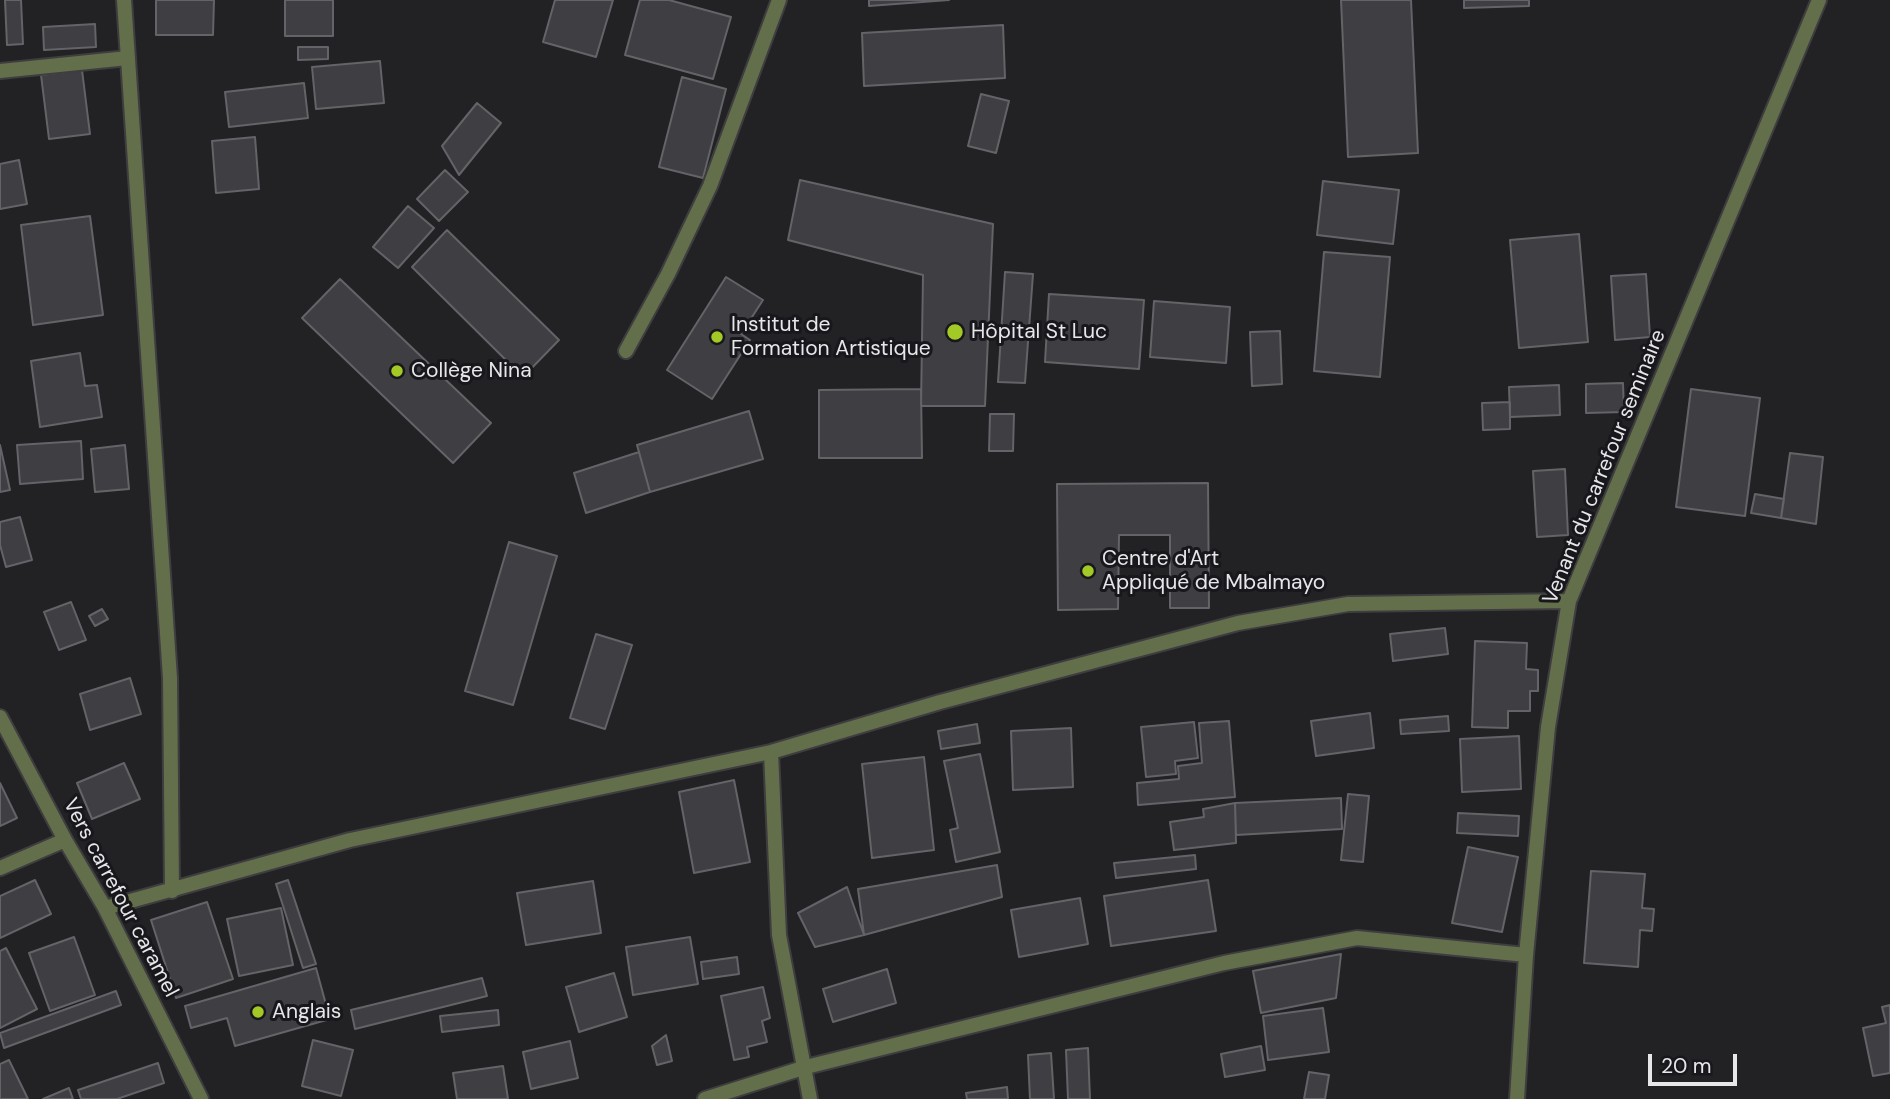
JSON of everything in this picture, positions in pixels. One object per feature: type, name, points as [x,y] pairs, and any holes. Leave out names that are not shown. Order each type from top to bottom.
[{"type":"street","points":[[124,0],[170,678],[172,891]]},
{"type":"street","points":[[626,351],[668,274],[710,186],[779,0]]},
{"type":"street","name":"Venant du carrefour seminaire","points":[[1517,1099],[1526,955],[1548,727],[1569,601],[1819,0]]},
{"type":"street","points":[[0,71],[128,58]]},
{"type":"street","points":[[105,908],[350,840],[771,752],[953,698],[1238,623],[1348,604],[1569,601]]},
{"type":"street","name":"Vers carrefour caramel","points":[[0,717],[65,841],[105,908],[201,1099]]},
{"type":"street","points":[[771,752],[779,935],[810,1099]]},
{"type":"street","points":[[0,868],[65,841]]},
{"type":"street","points":[[705,1099],[806,1067],[1224,963],[1357,938],[1526,955]]},
{"type":"building","points":[[5,0],[21,0],[23,44],[7,45]]},
{"type":"building","points":[[156,0],[214,0],[213,35],[156,35]]},
{"type":"building","points":[[285,0],[333,0],[333,36],[285,36]]},
{"type":"building","points":[[555,0],[613,0],[596,57],[543,42]]},
{"type":"building","points":[[640,0],[669,0],[731,17],[713,79],[625,55]]},
{"type":"building","points":[[869,0],[949,0],[869,6]]},
{"type":"building","points":[[1341,0],[1411,0],[1418,153],[1348,157]]},
{"type":"building","points":[[1464,0],[1529,0],[1529,6],[1464,8]]},
{"type":"building","points":[[95,24],[96,47],[44,50],[43,27]]},
{"type":"building","points":[[1003,25],[1005,78],[864,86],[862,33]]},
{"type":"building","points":[[298,47],[328,47],[328,59],[298,60]]},
{"type":"building","points":[[380,61],[384,103],[316,109],[312,67]]},
{"type":"building","points":[[82,70],[90,134],[49,139],[41,75]]},
{"type":"building","points":[[682,77],[726,89],[703,178],[659,167]]},
{"type":"building","points":[[304,83],[308,118],[229,127],[225,92]]},
{"type":"building","points":[[981,94],[1009,101],[996,153],[968,146]]},
{"type":"building","points":[[477,103],[501,123],[459,175],[442,146]]},
{"type":"building","points":[[255,137],[259,189],[216,193],[212,141]]},
{"type":"building","points":[[19,160],[27,204],[0,209],[0,164]]},
{"type":"building","points":[[445,170],[468,192],[439,221],[417,199]]},
{"type":"building","name":"Hôpital St Luc","points":[[800,180],[993,224],[985,406],[921,406],[923,275],[788,240]]},
{"type":"building","points":[[1323,181],[1399,190],[1393,244],[1317,235]]},
{"type":"building","points":[[408,206],[434,228],[398,268],[373,247]]},
{"type":"building","points":[[90,216],[103,315],[33,325],[21,225]]},
{"type":"building","points":[[447,230],[559,340],[523,377],[412,267]]},
{"type":"building","points":[[1579,234],[1588,342],[1519,348],[1510,240]]},
{"type":"building","points":[[1324,252],[1390,257],[1380,377],[1314,371]]},
{"type":"building","points":[[1005,272],[1033,274],[1025,383],[998,382]]},
{"type":"building","points":[[1646,274],[1650,337],[1615,340],[1611,276]]},
{"type":"building","name":"Institut de Formation Artistique","points":[[726,277],[763,300],[741,334],[750,340],[712,399],[667,370]]},
{"type":"building","name":"Collège Nina","points":[[340,279],[491,423],[453,463],[302,318]]},
{"type":"building","points":[[1049,294],[1144,300],[1139,369],[1045,362]]},
{"type":"building","points":[[1154,301],[1230,307],[1226,363],[1150,357]]},
{"type":"building","points":[[1280,331],[1282,384],[1252,386],[1250,332]]},
{"type":"building","points":[[80,353],[85,386],[97,385],[102,417],[40,427],[31,361]]},
{"type":"building","points":[[1623,383],[1624,412],[1586,413],[1586,384]]},
{"type":"building","points":[[1559,385],[1560,415],[1510,417],[1509,387]]},
{"type":"building","points":[[921,389],[922,458],[819,458],[819,390]]},
{"type":"building","points":[[1691,389],[1760,398],[1745,516],[1676,507]]},
{"type":"building","points":[[1510,402],[1510,429],[1483,430],[1482,403]]},
{"type":"building","points":[[749,411],[763,459],[650,492],[637,445]]},
{"type":"building","points":[[990,414],[1014,414],[1013,451],[989,451]]},
{"type":"building","points":[[81,441],[83,479],[20,484],[17,445]]},
{"type":"building","points":[[0,445],[10,490],[0,492]]},
{"type":"building","points":[[125,445],[129,489],[95,492],[91,449]]},
{"type":"building","points":[[639,452],[650,492],[586,513],[574,473]]},
{"type":"building","points":[[1790,453],[1823,457],[1816,524],[1781,518]]},
{"type":"building","points":[[1565,469],[1568,535],[1537,537],[1533,471]]},
{"type":"building","name":"Centre d'Art Appliqué de Mbalmayo","points":[[1208,483],[1209,608],[1170,608],[1170,535],[1119,535],[1118,609],[1058,610],[1057,484]]},
{"type":"building","points":[[1755,494],[1784,499],[1781,518],[1751,513]]},
{"type":"building","points":[[20,517],[32,560],[6,567],[0,545],[0,522]]},
{"type":"building","points":[[509,542],[557,556],[513,705],[465,691]]},
{"type":"building","points":[[71,602],[86,640],[59,650],[44,612]]},
{"type":"building","points":[[102,609],[108,619],[95,626],[89,616]]},
{"type":"building","points":[[1445,628],[1448,654],[1393,661],[1390,634]]},
{"type":"building","points":[[596,634],[632,645],[605,729],[570,718]]},
{"type":"building","points":[[1475,641],[1527,643],[1526,669],[1538,670],[1538,691],[1530,691],[1530,711],[1508,711],[1508,728],[1472,727]]},
{"type":"building","points":[[130,678],[141,714],[90,730],[80,694]]},
{"type":"building","points":[[1370,713],[1374,748],[1316,756],[1311,721]]},
{"type":"building","points":[[1448,716],[1449,731],[1401,734],[1400,720]]},
{"type":"building","points":[[1229,721],[1235,797],[1138,805],[1137,783],[1179,779],[1178,766],[1202,763],[1199,723]]},
{"type":"building","points":[[1194,722],[1198,758],[1175,761],[1176,774],[1146,777],[1141,727]]},
{"type":"building","points":[[977,724],[980,743],[941,749],[938,731]]},
{"type":"building","points":[[1071,728],[1073,787],[1013,790],[1011,731]]},
{"type":"building","points":[[1519,736],[1521,789],[1462,792],[1460,739]]},
{"type":"building","points":[[980,754],[1000,852],[956,862],[950,830],[958,828],[944,761]]},
{"type":"building","points":[[924,757],[934,850],[872,858],[862,764]]},
{"type":"building","points":[[124,763],[140,799],[92,819],[77,783]]},
{"type":"building","points":[[734,780],[750,862],[694,873],[679,792]]},
{"type":"building","points":[[0,783],[17,818],[0,826]]},
{"type":"building","points":[[1348,794],[1369,796],[1363,862],[1341,860]]},
{"type":"building","points":[[1341,798],[1342,829],[1236,835],[1235,803]]},
{"type":"building","points":[[1235,803],[1236,843],[1174,850],[1170,822],[1204,817],[1203,809]]},
{"type":"building","points":[[1458,813],[1519,816],[1518,836],[1457,833]]},
{"type":"building","points":[[1468,847],[1518,857],[1502,932],[1452,923]]},
{"type":"building","points":[[1195,855],[1196,869],[1116,878],[1114,863]]},
{"type":"building","points":[[997,865],[1002,897],[864,935],[858,889]]},
{"type":"building","points":[[1591,871],[1645,874],[1642,908],[1654,909],[1652,931],[1640,930],[1638,967],[1584,963]]},
{"type":"building","points":[[35,880],[51,914],[0,938],[0,896]]},
{"type":"building","points":[[288,880],[316,964],[303,968],[276,884]]},
{"type":"building","points":[[1208,880],[1216,931],[1111,946],[1104,896]]},
{"type":"building","points":[[593,881],[601,933],[526,945],[517,893]]},
{"type":"building","points":[[847,887],[864,935],[815,947],[798,913]]},
{"type":"building","points":[[1080,898],[1088,944],[1019,957],[1011,910]]},
{"type":"building","points":[[207,902],[233,979],[176,998],[151,920]]},
{"type":"building","points":[[281,908],[293,965],[239,976],[227,919]]},
{"type":"building","points":[[74,937],[95,995],[50,1011],[29,953]]},
{"type":"building","points":[[690,937],[698,984],[633,995],[626,947]]},
{"type":"building","points":[[6,948],[37,1009],[0,1028],[0,951]]},
{"type":"building","points":[[1341,954],[1336,998],[1261,1013],[1253,971]]},
{"type":"building","points":[[737,957],[739,974],[703,979],[701,962]]},
{"type":"building","name":"Anglais","points":[[316,968],[330,1019],[235,1046],[227,1018],[191,1028],[185,1006]]},
{"type":"building","points":[[887,969],[896,1003],[833,1022],[823,989]]},
{"type":"building","points":[[614,973],[627,1017],[579,1032],[566,987]]},
{"type":"building","points":[[482,978],[487,996],[355,1029],[351,1010]]},
{"type":"building","points":[[763,987],[770,1018],[762,1021],[767,1042],[747,1047],[749,1057],[734,1060],[721,996]]},
{"type":"building","points":[[116,991],[121,1005],[4,1048],[0,1033]]},
{"type":"building","points":[[1890,1005],[1890,1073],[1873,1076],[1863,1028],[1886,1023],[1882,1007]]},
{"type":"building","points":[[1323,1008],[1329,1052],[1268,1060],[1263,1016]]},
{"type":"building","points":[[498,1010],[499,1025],[442,1032],[440,1016]]},
{"type":"building","points":[[666,1035],[672,1061],[657,1065],[652,1046]]},
{"type":"building","name":"Anglais","points":[[313,1040],[353,1050],[341,1096],[302,1086]]},
{"type":"building","points":[[570,1041],[578,1078],[531,1089],[523,1052]]},
{"type":"building","points":[[1261,1046],[1265,1070],[1225,1077],[1221,1054]]},
{"type":"building","points":[[1088,1048],[1090,1099],[1068,1099],[1066,1050]]},
{"type":"building","points":[[1051,1053],[1054,1099],[1030,1099],[1028,1055]]},
{"type":"building","points":[[9,1060],[28,1099],[0,1099],[0,1064]]},
{"type":"building","points":[[158,1063],[164,1083],[117,1099],[81,1099],[78,1090]]},
{"type":"building","points":[[503,1066],[508,1099],[457,1099],[453,1073]]},
{"type":"building","points":[[1309,1072],[1329,1075],[1325,1099],[1304,1099]]},
{"type":"building","points":[[1007,1087],[1008,1099],[967,1099],[966,1093]]},
{"type":"building","points":[[69,1088],[73,1099],[43,1099]]},
{"type":"place","name":"Hôpital St Luc","points":[[955,332]]},
{"type":"place","name":"Institut de Formation Artistique","points":[[717,337]]},
{"type":"place","name":"Collège Nina","points":[[397,371]]},
{"type":"place","name":"Centre d'Art Appliqué de Mbalmayo","points":[[1088,571]]},
{"type":"place","name":"Anglais","points":[[258,1012]]}]
